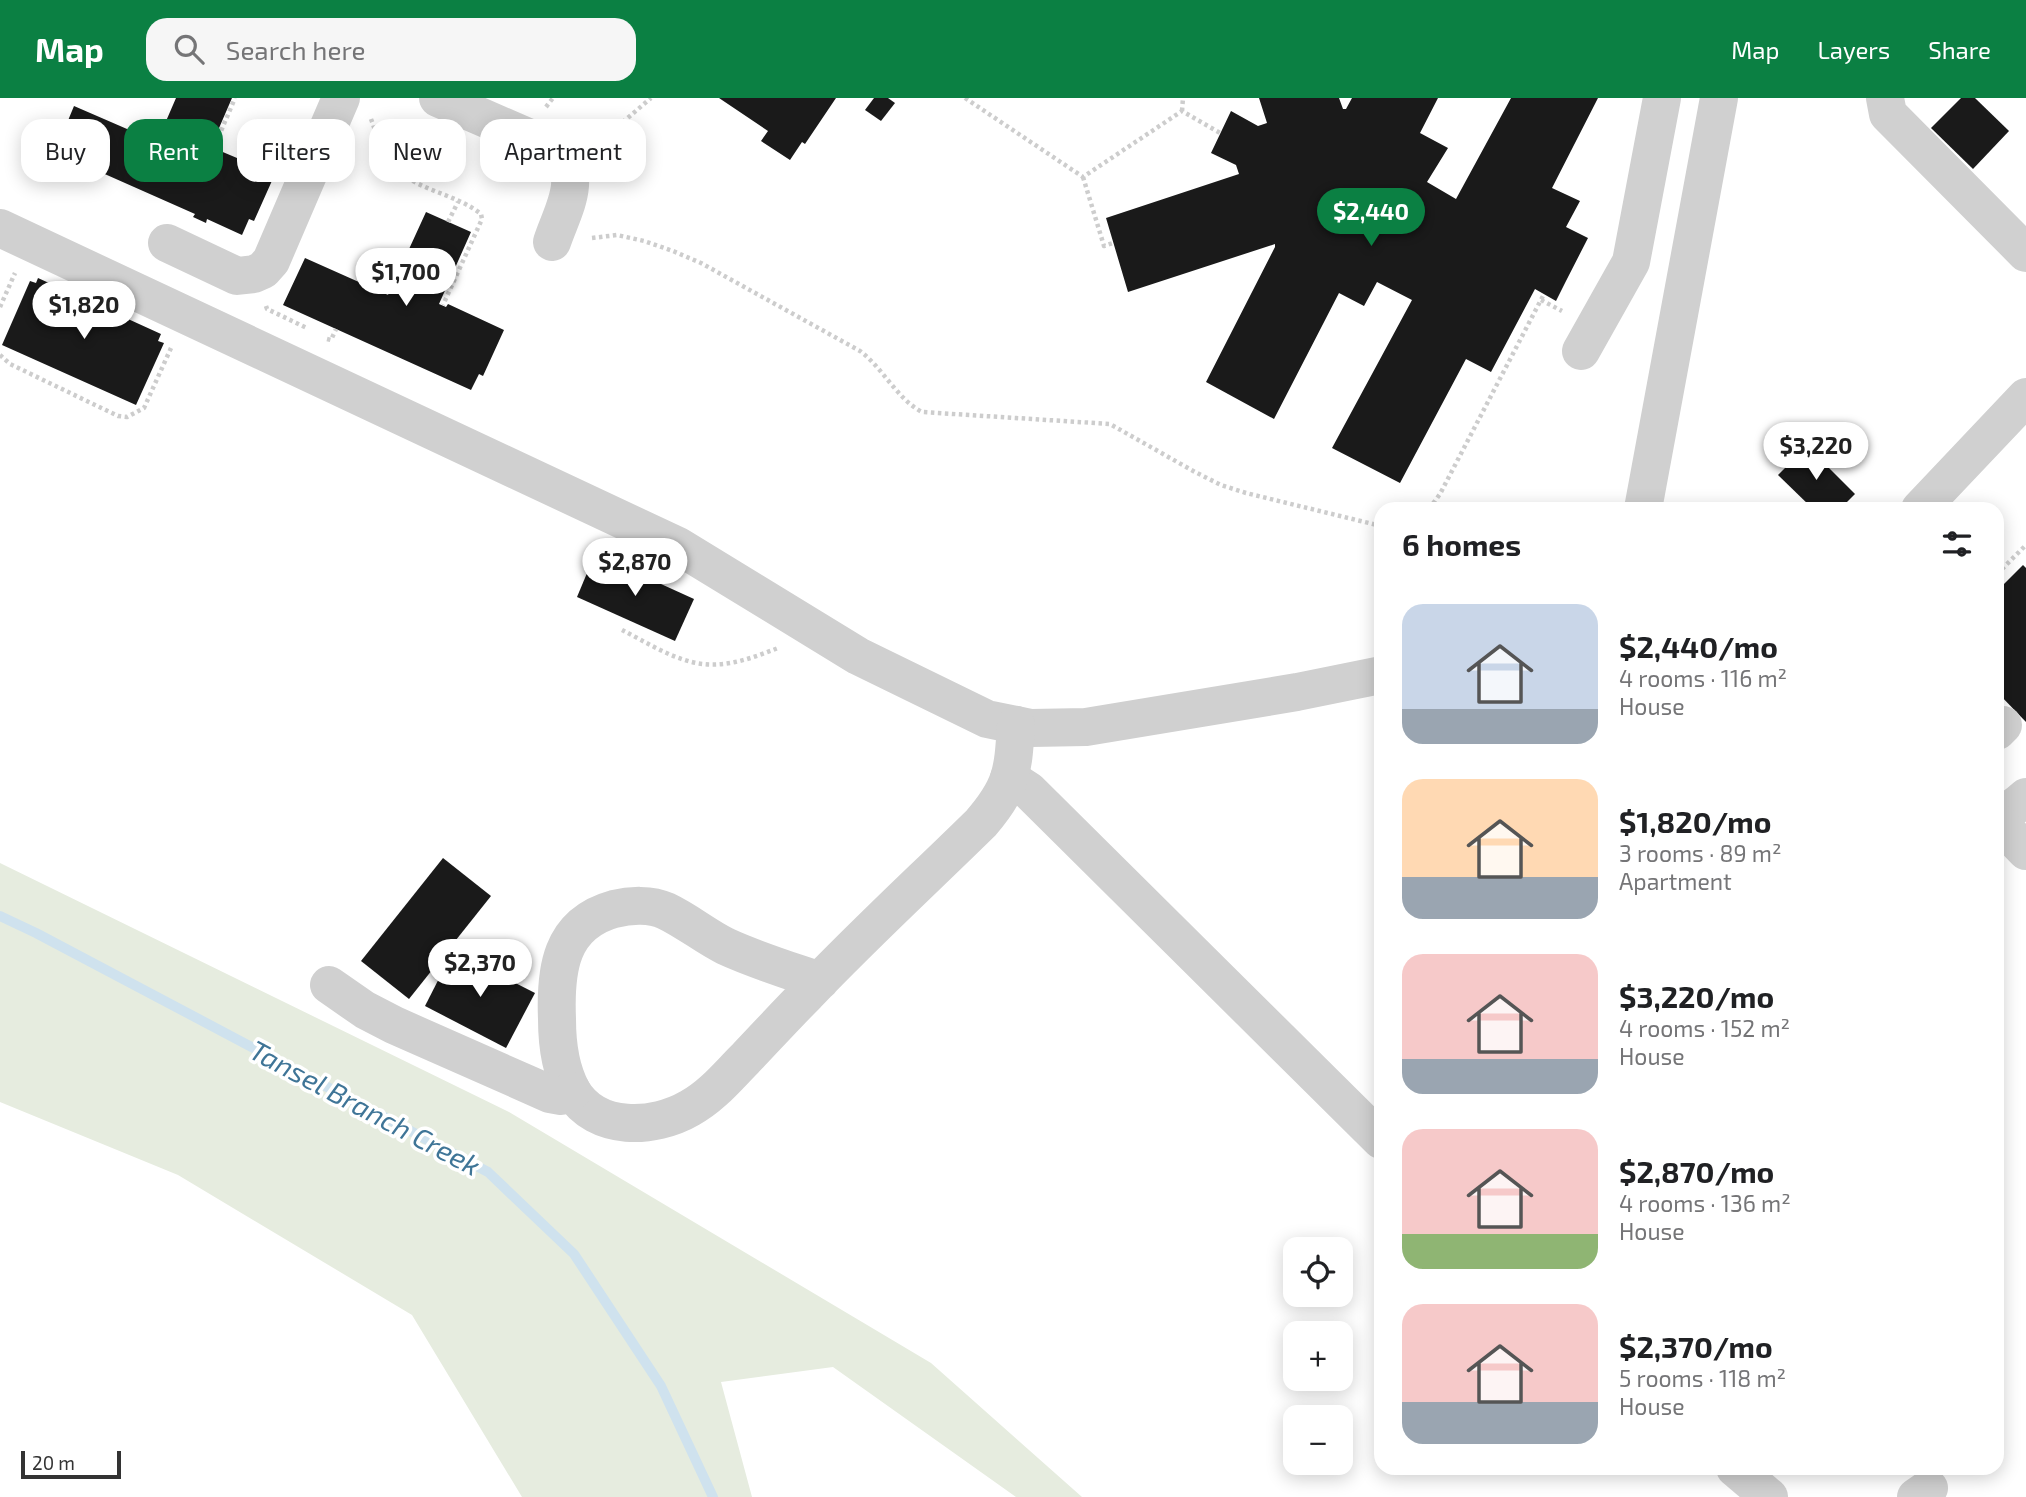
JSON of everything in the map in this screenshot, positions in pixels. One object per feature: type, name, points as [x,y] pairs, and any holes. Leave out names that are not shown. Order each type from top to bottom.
[{"type":"lane","points":[[438,98],[486,119]]},
{"type":"lane","points":[[1581,351],[1631,262],[1662,98]]},
{"type":"lane","points":[[1644,502],[1719,98]]},
{"type":"lane","points":[[1885,98],[1888,114],[2026,253]]},
{"type":"lane","points":[[167,243],[237,276],[254,275],[263,270],[271,261],[355,106]]},
{"type":"lane","points":[[552,242],[571,182]]},
{"type":"lane","points":[[0,228],[678,546],[858,656],[987,719],[1055,729],[1086,727],[1374,676]]},
{"type":"lane","points":[[1927,502],[2026,397]]},
{"type":"lane","points":[[820,981],[724,946],[664,910],[626,906],[604,912],[579,927],[563,953],[556,998],[557,1043],[572,1091],[586,1107],[608,1119],[639,1124],[673,1116],[691,1108],[716,1089],[820,981],[981,823],[999,801],[1009,778],[1014,763],[1016,725]]},
{"type":"lane","points":[[1009,778],[1029,791],[1374,1133]]},
{"type":"lane","points":[[2004,811],[2026,797]]},
{"type":"lane","points":[[2004,828],[2026,851]]},
{"type":"lane","points":[[329,985],[365,1010],[394,1025],[550,1094],[561,1096],[572,1091]]},
{"type":"lane","points":[[1743,1475],[1769,1497]]},
{"type":"path","points":[[223,126],[235,98]]},
{"type":"path","points":[[626,119],[651,98]]},
{"type":"path","points":[[965,98],[1083,177],[1104,246],[1113,243]]},
{"type":"path","points":[[1182,111],[1183,98]]},
{"type":"path","points":[[355,106],[393,166],[407,178],[479,211],[482,219],[443,305]]},
{"type":"path","points":[[1083,177],[1182,111]]},
{"type":"path","points":[[1182,111],[1220,132]]},
{"type":"path","points":[[448,222],[458,202]]},
{"type":"path","points":[[552,242],[617,235],[644,241],[701,263],[860,351],[873,361],[915,408],[929,414],[1110,424],[1221,485],[1245,494],[1374,524]]},
{"type":"path","points":[[254,275],[267,309],[309,330]]},
{"type":"path","points":[[1434,502],[1544,294]]},
{"type":"path","points":[[0,355],[10,364],[118,416],[127,416],[144,408],[186,315]]},
{"type":"path","points":[[320,335],[331,340],[336,329]]},
{"type":"path","points":[[2004,567],[2026,545]]},
{"type":"path","points":[[621,629],[682,659],[702,664],[717,664],[737,662],[778,648],[793,634],[799,620]]},
{"type":"shaded area","points":[[0,863],[509,1112],[931,1363],[1082,1497],[1016,1497],[833,1367],[721,1382],[752,1497],[522,1497],[412,1315],[178,1175],[0,1102]]},
{"type":"building","points":[[176,98],[232,98],[223,119],[167,119]]},
{"type":"building","points":[[719,98],[836,98],[805,144],[802,142],[790,160],[761,141],[768,131]]},
{"type":"building","points":[[874,98],[888,98],[895,103],[881,121],[865,110]]},
{"type":"building","points":[[1259,98],[1339,98],[1343,109],[1346,109],[1352,98],[1438,98],[1420,133],[1448,148],[1427,182],[1456,199],[1511,98],[1598,98],[1552,188],[1580,201],[1566,227],[1588,238],[1556,301],[1535,289],[1491,372],[1466,359],[1400,483],[1332,448],[1412,300],[1377,282],[1364,306],[1339,293],[1274,419],[1206,382],[1275,244],[1128,292],[1106,218],[1239,174],[1236,165],[1211,153],[1231,111],[1258,126],[1267,123]]},
{"type":"building","points":[[1961,98],[1975,98],[2009,131],[1973,169],[1931,128]]},
{"type":"building","points":[[74,106],[104,119],[69,119]]},
{"type":"building","points":[[110,122],[124,128],[124,182],[223,182],[223,152],[237,158],[237,182],[271,182],[254,221],[249,219],[242,235],[207,219],[206,223],[193,217],[195,214],[110,176]]},
{"type":"building","points":[[426,212],[471,232],[439,304],[446,307],[448,304],[504,330],[483,376],[479,374],[471,390],[283,305],[305,258],[388,295]]},
{"type":"building","points":[[38,278],[161,334],[158,341],[164,343],[136,405],[2,345],[30,281],[36,283]]},
{"type":"building","points":[[1807,446],[1855,494],[1847,502],[1806,502],[1778,475]]},
{"type":"building","points":[[595,554],[694,599],[675,641],[577,597]]},
{"type":"building","points":[[2023,565],[2026,568],[2026,722],[2004,699],[2004,584]]},
{"type":"building","points":[[443,858],[491,896],[409,999],[361,961]]},
{"type":"building","points":[[453,951],[535,993],[506,1048],[425,1006]]},
{"type":"waterway","name":"Tansel Branch Creek","points":[[0,916],[488,1172],[574,1254],[661,1386],[713,1497]]}]
